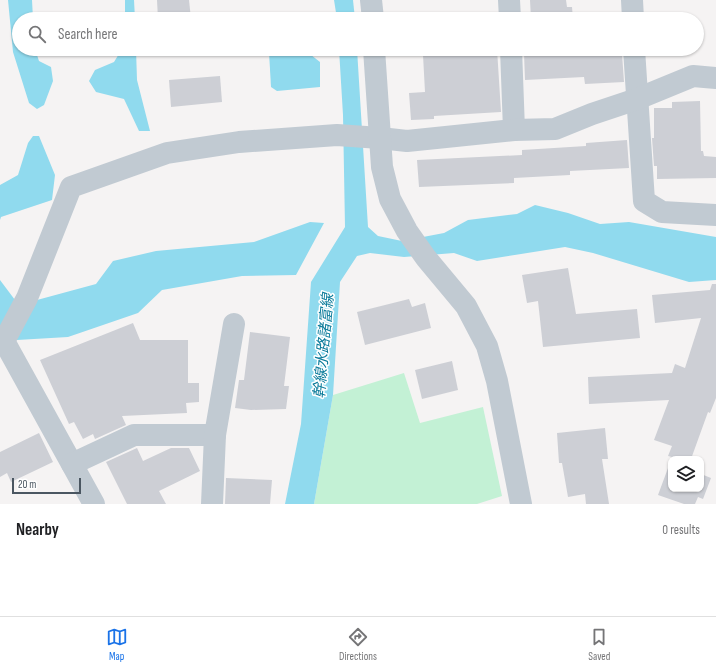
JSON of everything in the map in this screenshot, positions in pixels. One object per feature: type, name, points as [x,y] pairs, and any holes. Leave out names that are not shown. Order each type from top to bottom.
[{"type":"street","points":[[371,0],[372,12]]},
{"type":"street","points":[[509,0],[510,12]]},
{"type":"street","points":[[632,0],[633,12]]},
{"type":"street","points":[[374,56],[382,167],[390,199],[407,230],[426,258],[466,306],[487,346],[498,381],[522,504]]},
{"type":"street","points":[[511,56],[514,130]]},
{"type":"street","points":[[634,56],[644,201],[662,212],[716,215]]},
{"type":"street","points":[[94,504],[2,342],[27,298],[71,188],[167,153],[239,142],[337,135],[407,141],[514,130],[555,130],[592,114],[637,100],[693,76],[716,78]]},
{"type":"street","points":[[212,504],[215,435],[234,324]]},
{"type":"street","points":[[72,464],[134,435],[215,435]]},
{"type":"green space","points":[[404,373],[420,423],[483,407],[502,496],[477,504],[314,504],[333,395]]},
{"type":"water","points":[[8,0],[32,0],[33,12],[12,12],[12,42]]},
{"type":"water","points":[[125,0],[134,0],[135,12],[125,12]]},
{"type":"water","points":[[334,0],[353,0],[354,12],[336,12]]},
{"type":"water","points":[[14,56],[37,56],[39,61],[51,67],[53,81],[44,105],[37,109],[29,103]]},
{"type":"water","points":[[118,56],[136,56],[137,80],[150,131],[139,131],[124,99],[96,92],[89,81],[95,70],[114,62]]},
{"type":"water","points":[[269,56],[312,56],[320,62],[320,87],[277,91],[271,87]]},
{"type":"water","name":"幹線水路諸富線","points":[[339,56],[357,56],[368,227],[378,236],[402,241],[444,233],[468,220],[517,214],[535,205],[568,213],[600,224],[629,222],[716,237],[716,280],[689,282],[593,253],[565,247],[477,261],[454,253],[404,257],[370,253],[357,256],[340,282],[333,395],[314,504],[285,504],[301,424],[311,282],[345,227],[343,115]]},
{"type":"water","points":[[33,136],[39,136],[55,175],[52,200],[1,217],[0,220],[0,185],[18,175],[28,143]]},
{"type":"water","points":[[310,222],[324,223],[296,275],[242,276],[162,290],[138,313],[68,337],[17,340],[0,334],[0,280],[15,300],[37,300],[96,284],[113,261],[156,251],[254,242]]},
{"type":"building","points":[[157,0],[189,0],[190,12],[158,12]]},
{"type":"building","points":[[530,0],[566,0],[567,7],[572,7],[572,12],[531,12]]},
{"type":"building","points":[[423,56],[497,56],[501,112],[434,116],[434,119],[411,120],[409,93],[425,92]]},
{"type":"building","points":[[524,56],[622,56],[624,82],[585,84],[584,77],[525,80]]},
{"type":"building","points":[[220,76],[222,102],[171,107],[169,80]]},
{"type":"building","points":[[700,101],[701,151],[703,151],[704,156],[716,157],[716,178],[657,179],[657,166],[654,166],[652,138],[654,138],[654,108],[672,108],[672,102]]},
{"type":"building","points":[[627,140],[629,168],[570,171],[570,175],[514,178],[514,183],[419,187],[417,160],[522,155],[522,150],[586,146],[586,143]]},
{"type":"building","points":[[568,268],[576,314],[637,309],[640,338],[543,347],[538,301],[527,303],[522,275]]},
{"type":"building","points":[[712,284],[716,284],[716,398],[710,413],[708,412],[692,456],[668,456],[672,446],[654,440],[669,400],[589,404],[588,377],[672,373],[675,364],[685,368],[701,318],[655,323],[652,295],[710,290]]},
{"type":"building","points":[[409,299],[412,307],[425,303],[431,328],[365,345],[357,312]]},
{"type":"building","points":[[133,323],[140,340],[188,340],[188,383],[199,383],[199,402],[186,403],[187,413],[122,416],[126,425],[95,439],[93,434],[83,439],[74,422],[69,424],[40,360]]},
{"type":"building","points":[[250,332],[290,337],[284,386],[289,386],[286,409],[251,410],[235,408],[239,380],[244,380]]},
{"type":"building","points":[[452,361],[458,390],[422,399],[415,370]]},
{"type":"building","points":[[605,428],[608,459],[602,459],[609,504],[586,504],[585,494],[568,497],[562,463],[559,463],[557,433]]},
{"type":"building","points":[[39,433],[53,462],[11,482],[7,473],[0,477],[0,452]]},
{"type":"building","points":[[137,448],[143,461],[171,448],[189,448],[200,471],[159,491],[166,504],[127,504],[106,462]]},
{"type":"building","points":[[668,468],[668,492],[704,492],[704,475],[711,478],[703,499],[698,497],[695,504],[684,504],[658,495]]},
{"type":"building","points":[[226,478],[272,480],[270,504],[225,504]]}]
